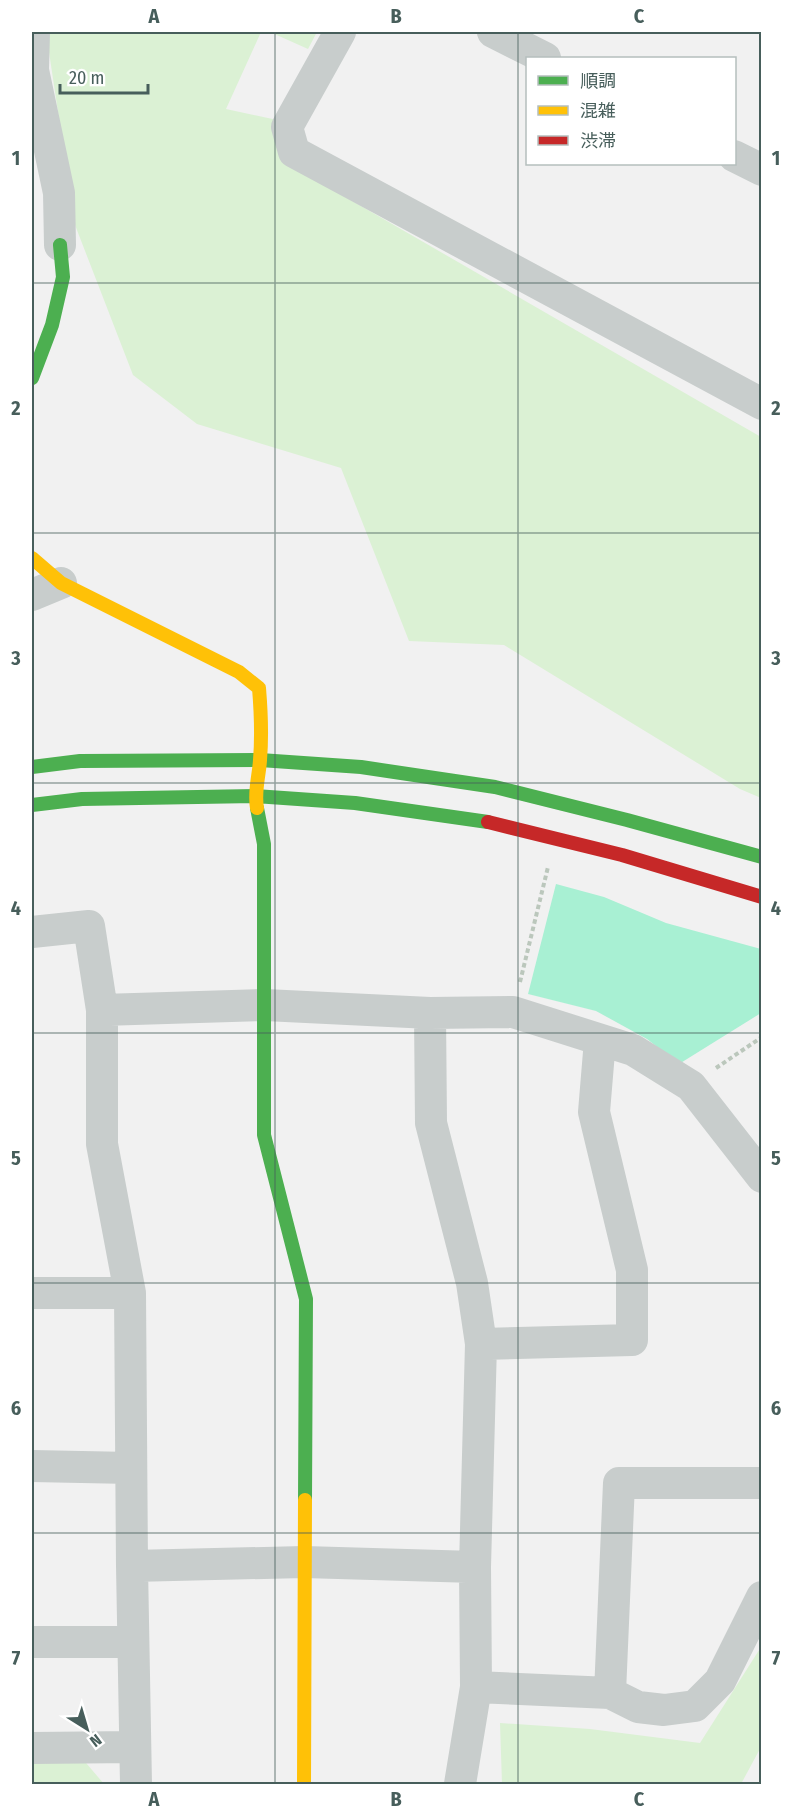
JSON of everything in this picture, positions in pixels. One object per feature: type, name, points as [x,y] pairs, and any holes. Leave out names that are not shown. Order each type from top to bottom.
[{"type":"street","points":[[32,378],[52,325],[63,277],[59,193],[33,70],[34,32]]},
{"type":"street","points":[[340,32],[287,127],[294,152],[762,404]]},
{"type":"street","points":[[493,32],[543,57]]},
{"type":"street","points":[[736,157],[762,170]]},
{"type":"street","points":[[32,558],[61,583],[239,672],[259,688],[260,760],[255,796],[264,844],[264,1135],[306,1299],[304,1785]]},
{"type":"street","points":[[32,595],[61,583]]},
{"type":"street","points":[[32,766],[80,761],[260,760],[361,767],[495,787],[627,819],[762,857]]},
{"type":"street","points":[[32,805],[82,799],[255,796],[355,803],[489,822],[622,855],[762,897]]},
{"type":"street","points":[[32,932],[89,926],[102,1010],[102,1144],[130,1293],[132,1642],[136,1785]]},
{"type":"street","points":[[102,1010],[265,1005],[430,1013],[513,1012],[633,1050],[691,1086],[762,1177]]},
{"type":"street","points":[[430,1013],[431,1123],[472,1283],[481,1344],[476,1687],[460,1785]]},
{"type":"street","points":[[481,1344],[632,1340],[632,1270],[594,1112],[600,1041]]},
{"type":"street","points":[[32,1293],[130,1293]]},
{"type":"street","points":[[32,1466],[131,1468]]},
{"type":"street","points":[[610,1693],[619,1483],[762,1483]]},
{"type":"street","points":[[132,1566],[304,1562],[476,1567]]},
{"type":"street","points":[[476,1687],[610,1693],[638,1707],[664,1710],[695,1706],[720,1681],[762,1596]]},
{"type":"street","points":[[32,1642],[132,1642]]},
{"type":"street","points":[[32,1748],[135,1747]]},
{"type":"path","points":[[513,1012],[555,839]]},
{"type":"path","points":[[691,1086],[762,1037]]},
{"type":"shaded area","points":[[46,32],[261,32],[226,109],[282,121],[290,165],[761,437],[761,798],[740,789],[504,645],[409,641],[341,468],[197,424],[133,375],[75,225]]},
{"type":"shaded area","points":[[270,32],[317,32],[308,49]]},
{"type":"shaded area","points":[[556,884],[604,897],[666,923],[761,949],[761,1013],[679,1064],[647,1039],[596,1011],[528,994]]},
{"type":"shaded area","points":[[761,1647],[761,1747],[741,1784],[502,1784],[500,1723],[590,1729],[700,1743]]},
{"type":"shaded area","points":[[32,1757],[81,1757],[104,1784],[32,1784]]},
{"type":"traffic: fast","points":[[32,378],[52,325],[63,277],[60,245]]},
{"type":"traffic: fast","points":[[32,767],[80,761],[260,760],[361,767],[495,787],[762,857]]},
{"type":"traffic: fast","points":[[32,805],[82,799],[255,796],[355,803],[488,822]]},
{"type":"traffic: fast","points":[[257,808],[264,844],[264,1135],[306,1299],[305,1500]]},
{"type":"traffic: slow","points":[[32,558],[61,583],[239,672],[259,688],[261,742],[256,790],[257,808]]},
{"type":"traffic: slow","points":[[304,1784],[305,1500]]},
{"type":"traffic: jam","points":[[488,822],[622,855],[762,897]]}]
